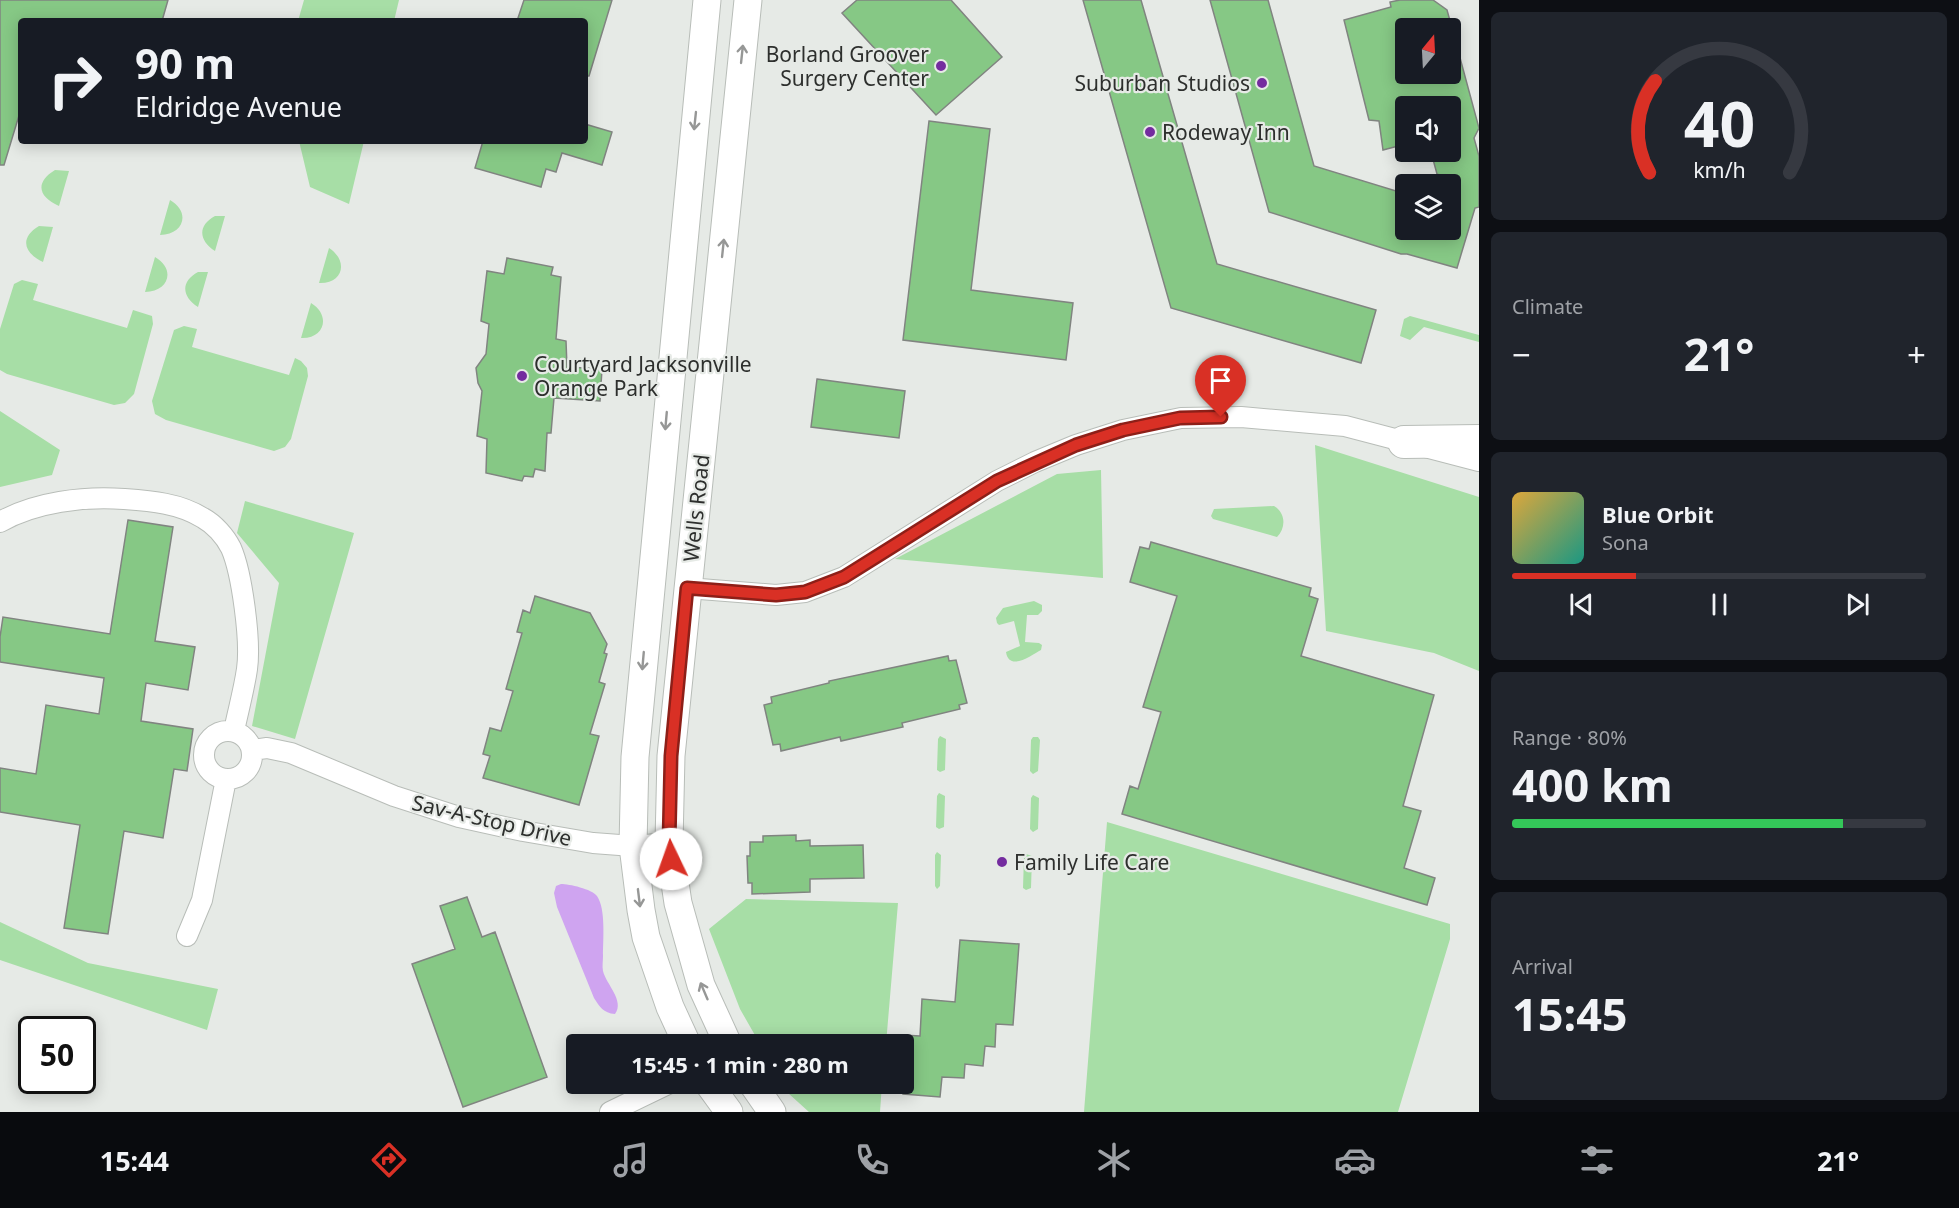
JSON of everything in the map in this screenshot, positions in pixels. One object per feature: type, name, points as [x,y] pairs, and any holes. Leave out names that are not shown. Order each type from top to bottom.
[{"type":"highway","points":[[1404,442],[1479,441]]},
{"type":"main road","name":"Wells Road","points":[[682,1034],[670,1007],[646,937],[641,910],[633,846],[634,756],[707,0]]},
{"type":"main road","name":"Wells Road","points":[[723,1034],[701,985],[678,903],[669,843],[671,756],[748,0]]},
{"type":"main road","points":[[716,1094],[729,1112]]},
{"type":"main road","points":[[760,1094],[772,1112]]},
{"type":"street","points":[[687,588],[776,595],[805,592],[830,583],[997,481],[1076,445],[1123,430],[1180,418],[1241,417],[1346,426],[1479,461]]},
{"type":"street","points":[[0,522],[21,513],[61,502],[110,498],[177,506],[205,519],[213,526],[230,546],[242,592],[248,652],[247,669],[234,731]]},
{"type":"street","points":[[234,731],[246,738],[252,750],[252,757],[246,771],[234,778],[226,779],[208,768],[204,754],[205,747],[219,732],[234,731]]},
{"type":"street","name":"Sav-A-Stop Drive","points":[[252,750],[267,748],[291,753],[394,796],[459,817],[570,839],[633,846],[669,843]]},
{"type":"street","points":[[187,936],[202,900],[226,779]]},
{"type":"street","points":[[610,1112],[647,1094]]},
{"type":"green space","points":[[304,0],[399,0],[395,18],[299,18]]},
{"type":"green space","points":[[300,144],[363,144],[349,204],[310,187]]},
{"type":"green space","points":[[55,170],[69,171],[59,206],[47,198],[42,190],[44,180]]},
{"type":"green space","points":[[170,200],[181,211],[182,222],[175,231],[160,235]]},
{"type":"green space","points":[[215,216],[225,216],[215,251],[205,242],[202,233],[205,224]]},
{"type":"green space","points":[[39,226],[53,227],[43,262],[28,250],[26,245],[29,235]]},
{"type":"green space","points":[[329,248],[339,259],[341,271],[334,280],[319,283]]},
{"type":"green space","points":[[155,257],[166,268],[167,279],[160,288],[145,292]]},
{"type":"green space","points":[[198,272],[208,272],[198,307],[188,298],[185,289],[188,280]]},
{"type":"green space","points":[[22,280],[38,284],[33,300],[127,328],[133,310],[152,316],[153,324],[134,394],[125,403],[114,405],[0,370],[0,329],[14,284]]},
{"type":"green space","points":[[311,303],[321,314],[323,325],[316,335],[301,338]]},
{"type":"green space","points":[[1410,316],[1479,335],[1479,342],[1424,327],[1410,340],[1400,336],[1404,319]]},
{"type":"green space","points":[[184,326],[197,329],[192,347],[289,375],[295,358],[307,368],[308,376],[291,439],[285,447],[274,451],[166,420],[155,414],[152,401],[174,330]]},
{"type":"green space","points":[[0,411],[60,450],[52,475],[0,487]]},
{"type":"green space","points":[[1315,445],[1479,497],[1479,671],[1434,653],[1326,631]]},
{"type":"green space","points":[[1101,470],[1103,578],[895,559],[1057,474]]},
{"type":"green space","points":[[245,501],[354,533],[295,739],[252,726],[279,583],[237,533]]},
{"type":"green space","points":[[1274,506],[1283,517],[1282,529],[1277,537],[1213,519],[1211,516],[1214,509]]},
{"type":"green space","points":[[1034,601],[1042,605],[1042,611],[1038,615],[1027,615],[1025,642],[1039,643],[1042,645],[1041,650],[1027,658],[1011,661],[1006,652],[1020,646],[1014,621],[999,625],[996,618],[1003,608]]},
{"type":"green space","points":[[940,736],[946,739],[945,770],[940,772],[937,770]]},
{"type":"green space","points":[[1033,737],[1038,737],[1040,740],[1038,771],[1033,774],[1030,771]]},
{"type":"green space","points":[[939,793],[945,796],[944,827],[939,829],[936,827]]},
{"type":"green space","points":[[1033,795],[1039,798],[1038,829],[1033,832],[1030,829]]},
{"type":"green space","points":[[1107,822],[1450,924],[1450,939],[1398,1112],[1084,1112]]},
{"type":"green space","points":[[937,852],[941,855],[940,886],[937,889],[935,886],[935,855]]},
{"type":"green space","points":[[1026,854],[1032,856],[1031,888],[1026,890],[1023,888],[1024,856]]},
{"type":"green space","points":[[746,899],[898,903],[887,1034],[754,1034],[740,1009],[709,929]]},
{"type":"green space","points":[[0,922],[88,963],[218,989],[207,1030],[0,960]]},
{"type":"green space","points":[[789,1094],[881,1094],[880,1112],[809,1112]]},
{"type":"shaded area","points":[[561,884],[590,891],[597,896],[600,902],[603,925],[603,969],[618,1004],[615,1014],[605,1011],[594,998],[557,907],[554,893],[556,886]]},
{"type":"building","points":[[0,0],[168,0],[163,18],[18,18],[18,119],[4,165],[0,165]]},
{"type":"building","points":[[524,0],[612,0],[589,76],[588,18],[518,18]]},
{"type":"building","name":"Borland Groover Surgery Center","points":[[857,0],[951,0],[1002,57],[936,115],[842,13]]},
{"type":"building","name":"Rodeway Inn","points":[[1083,0],[1141,0],[1217,264],[1376,310],[1361,363],[1171,308]]},
{"type":"building","name":"Suburban Studios","points":[[1210,0],[1268,0],[1314,166],[1395,191],[1395,240],[1461,240],[1461,174],[1437,174],[1434,162],[1461,162],[1461,96],[1395,96],[1395,147],[1383,150],[1379,121],[1369,120],[1344,20],[1391,7],[1390,2],[1400,0],[1433,0],[1447,10],[1449,18],[1395,18],[1395,84],[1461,84],[1461,61],[1479,128],[1474,138],[1479,156],[1479,207],[1475,208],[1457,268],[1401,254],[1269,212]]},
{"type":"building","points":[[929,121],[990,129],[971,290],[1073,303],[1066,360],[903,340]]},
{"type":"building","points":[[588,125],[612,132],[602,165],[562,153],[556,172],[546,169],[541,187],[475,168],[482,144],[588,144]]},
{"type":"building","name":"Courtyard Jacksonville Orange Park","points":[[507,258],[553,267],[551,275],[561,277],[556,339],[566,341],[567,367],[602,369],[600,401],[554,398],[551,433],[547,433],[545,471],[535,469],[533,477],[524,476],[522,481],[486,473],[487,439],[477,436],[482,391],[478,383],[476,368],[486,354],[489,324],[481,321],[487,271],[504,274]]},
{"type":"building","points":[[817,379],[905,391],[899,438],[811,427]]},
{"type":"building","points":[[128,520],[173,527],[155,641],[195,647],[188,690],[146,683],[141,721],[193,729],[187,771],[174,769],[163,838],[124,831],[108,934],[64,928],[80,825],[0,812],[0,768],[36,774],[46,705],[99,714],[104,678],[0,662],[0,637],[3,617],[110,634]]},
{"type":"building","points":[[1151,542],[1311,588],[1309,596],[1318,599],[1301,656],[1434,695],[1403,806],[1421,811],[1404,868],[1435,878],[1427,905],[1122,814],[1130,786],[1138,789],[1161,712],[1143,707],[1177,596],[1130,582],[1140,547],[1149,549]]},
{"type":"building","points":[[535,596],[590,613],[607,644],[604,653],[607,654],[599,682],[605,684],[590,734],[599,736],[579,805],[483,778],[490,756],[483,754],[490,728],[501,731],[513,691],[506,689],[522,633],[517,632],[523,610],[530,613]]},
{"type":"building","points":[[948,656],[949,661],[956,660],[967,703],[959,705],[960,709],[902,723],[903,727],[841,741],[840,737],[781,751],[780,744],[773,745],[764,705],[772,703],[771,697],[829,683],[829,681]]},
{"type":"building","points":[[796,835],[796,841],[810,840],[810,846],[863,845],[864,878],[810,879],[810,892],[752,894],[752,883],[748,883],[747,856],[750,856],[750,842],[763,842],[763,836]]},
{"type":"building","points":[[467,897],[482,937],[495,932],[547,1077],[463,1107],[412,964],[455,949],[440,906]]},
{"type":"building","points":[[960,940],[1019,944],[1013,1025],[996,1024],[995,1047],[985,1046],[983,1066],[965,1064],[964,1078],[942,1077],[940,1097],[903,1094],[914,1094],[914,1036],[920,1036],[922,999],[955,1002]]},
{"type":"place","name":"Borland Groover Surgery Center","points":[[941,66]]},
{"type":"place","name":"Suburban Studios","points":[[1262,83]]},
{"type":"place","name":"Rodeway Inn","points":[[1150,132]]},
{"type":"place","name":"Courtyard Jacksonville Orange Park","points":[[522,376]]},
{"type":"place","name":"Family Life Care","points":[[1002,862]]},
{"type":"route","points":[[671,859],[669,843],[671,756],[687,588],[776,595],[805,592],[844,577],[997,481],[1035,462],[1076,445],[1123,430],[1180,418],[1221,417]]}]
